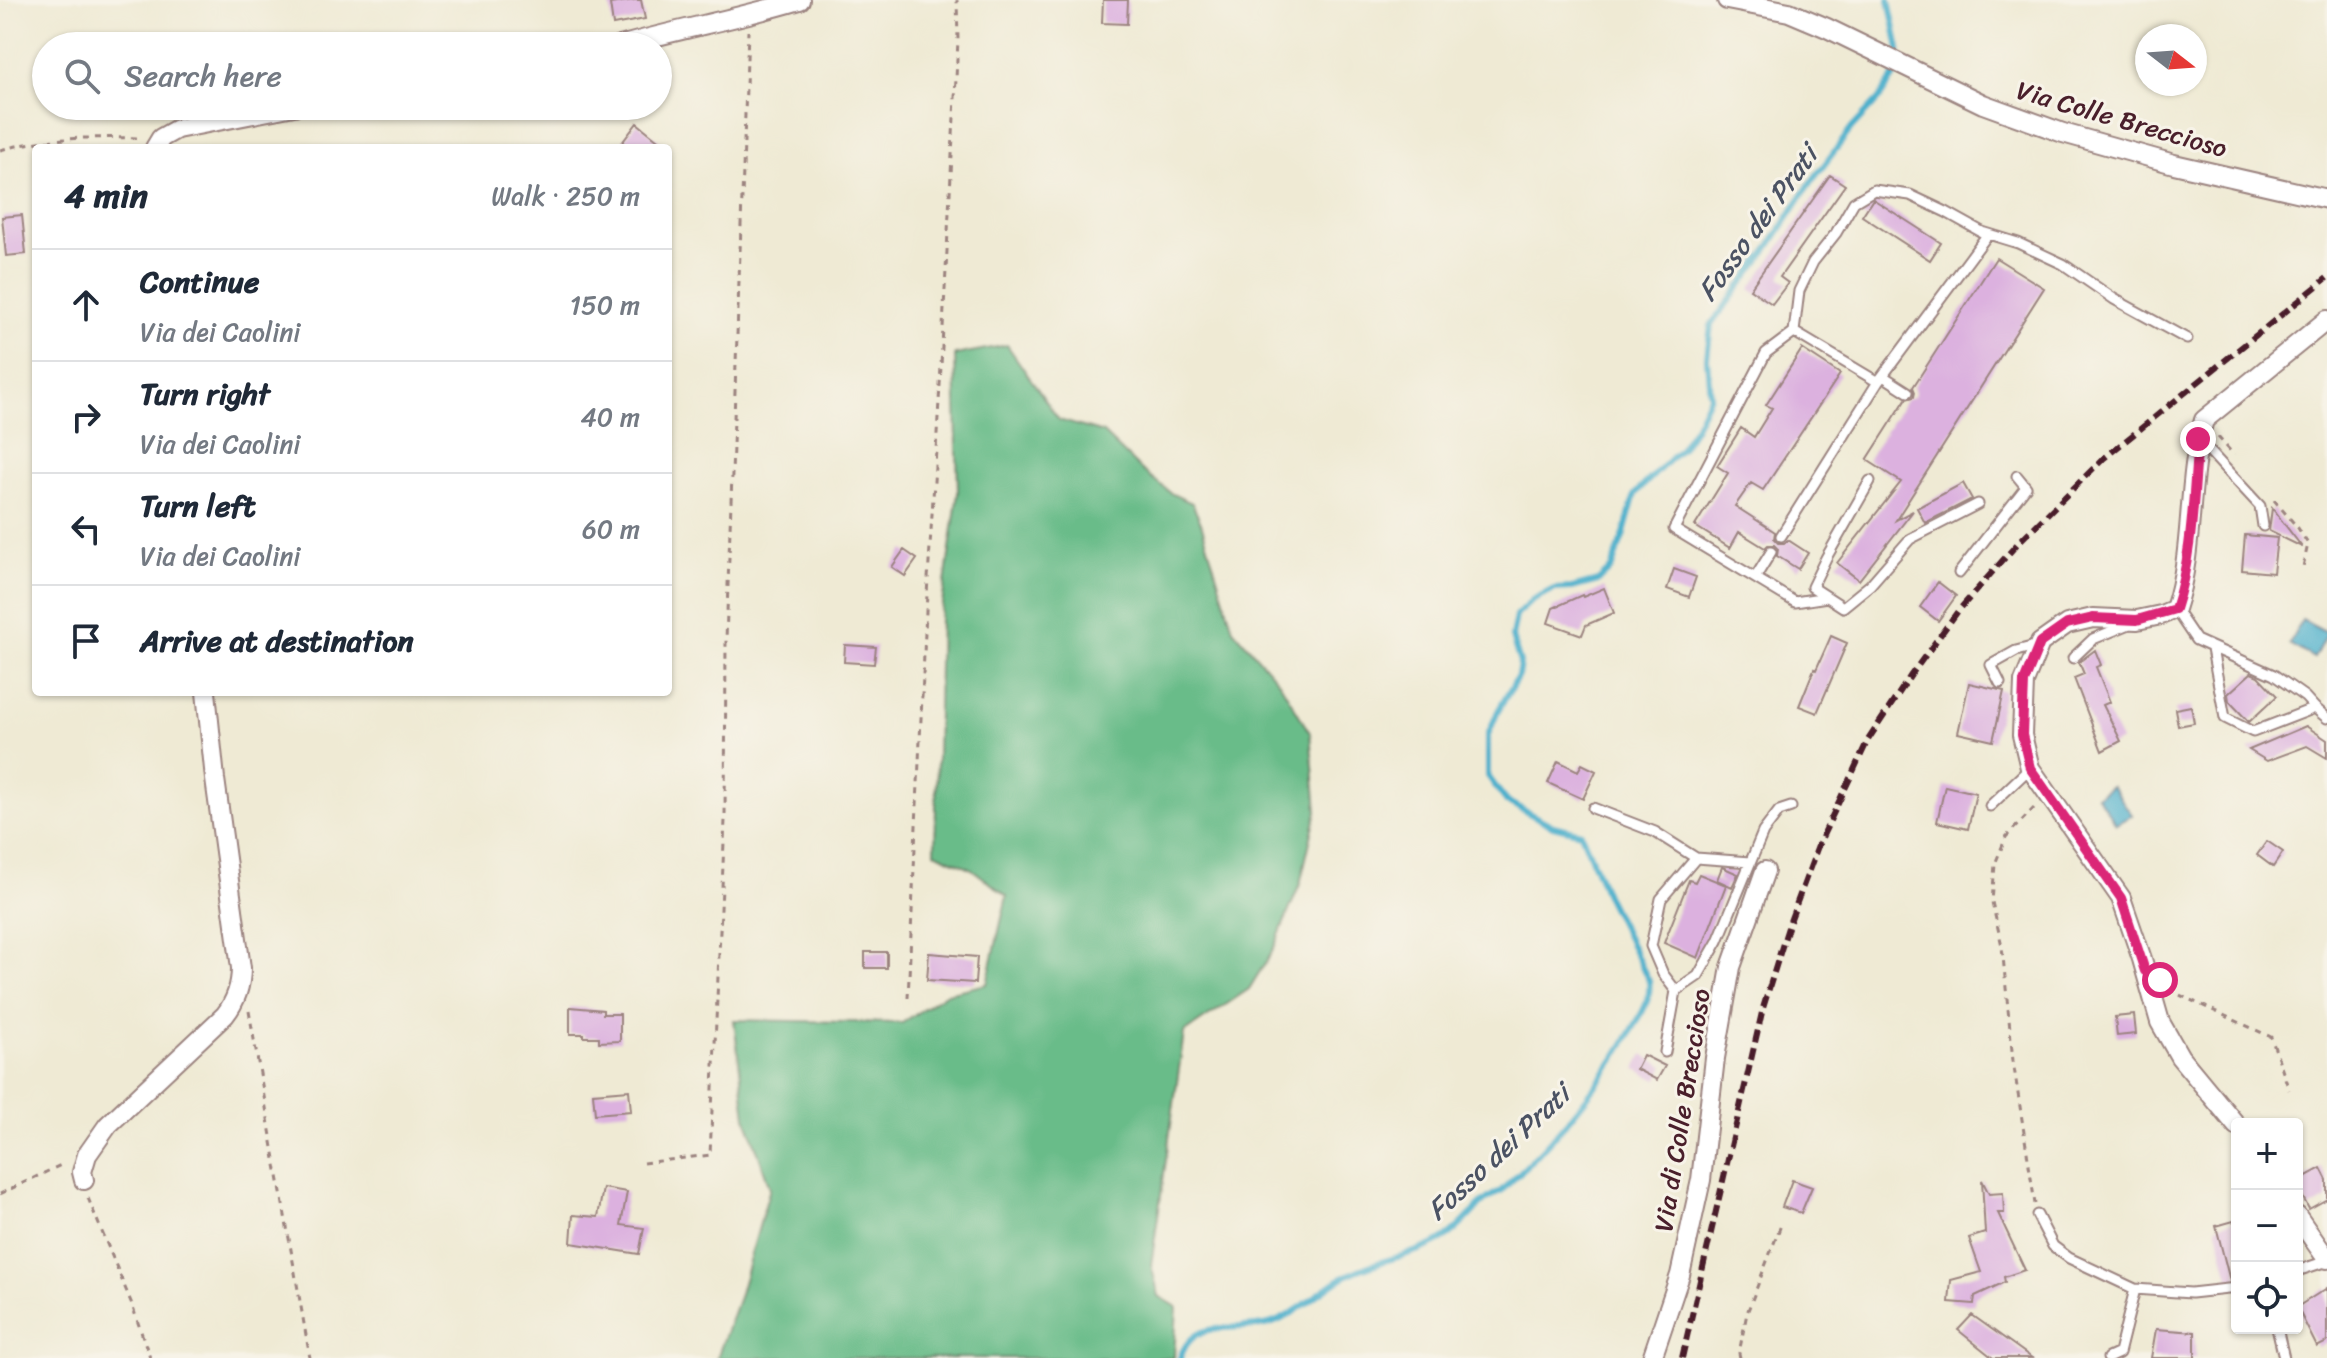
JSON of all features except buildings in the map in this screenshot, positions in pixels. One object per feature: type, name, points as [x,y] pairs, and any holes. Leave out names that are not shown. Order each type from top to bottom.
[{"type":"street","points":[[665,32],[748,15],[800,0]]},
{"type":"street","name":"Via Colle Breccioso","points":[[1727,0],[1789,12],[1993,108],[2063,133],[2154,159],[2327,199]]},
{"type":"street","points":[[158,143],[182,128],[223,120]]},
{"type":"street","points":[[2231,1119],[2180,1057],[2160,1022],[2121,898],[2030,768],[2022,735],[2024,682],[2039,645],[2067,624],[2093,618],[2137,620],[2175,609],[2188,556],[2198,439],[2204,420],[2327,320]]},
{"type":"street","points":[[84,1180],[85,1160],[102,1132],[225,1015],[240,987],[241,968],[206,696]]},
{"type":"street","name":"Via di Colle Breccioso","points":[[1652,1358],[1680,1275],[1701,1180],[1715,1058],[1731,967],[1757,867]]},
{"type":"street","points":[[2303,1225],[2327,1260]]},
{"type":"lane","points":[[1827,597],[1795,602],[1674,529],[1766,353],[1794,332],[1799,291],[1813,262],[1836,233],[1854,202],[1874,190],[1910,195],[1988,234],[2018,243],[2063,264],[2114,299],[2187,339]]},
{"type":"lane","points":[[1781,536],[1880,379],[1988,234]]},
{"type":"lane","points":[[1794,332],[1908,392]]},
{"type":"lane","points":[[2198,439],[2260,506],[2263,526]]},
{"type":"lane","points":[[1959,573],[2026,487],[2017,476]]},
{"type":"lane","points":[[1870,481],[1812,587],[1843,607],[1870,585],[1910,539],[1978,504]]},
{"type":"lane","points":[[1755,578],[1771,552]]},
{"type":"lane","points":[[2175,609],[2196,640],[2274,675],[2305,697],[2327,718]]},
{"type":"lane","points":[[2073,658],[2093,639],[2137,620]]},
{"type":"lane","points":[[2000,683],[1991,665],[2016,651],[2039,645]]},
{"type":"lane","points":[[2212,649],[2225,718],[2253,732],[2315,708]]},
{"type":"lane","points":[[1990,806],[2030,768]]},
{"type":"lane","points":[[1665,1052],[1676,991],[1698,976],[1757,867],[1763,832],[1779,811],[1791,807]]},
{"type":"lane","points":[[1593,808],[1655,832],[1696,858],[1757,867]]},
{"type":"lane","points":[[1676,991],[1663,974],[1651,946],[1661,899],[1696,858]]},
{"type":"lane","points":[[2037,1215],[2053,1246],[2069,1258],[2135,1289],[2191,1293],[2231,1289]]},
{"type":"lane","points":[[2303,1269],[2327,1260]]},
{"type":"lane","points":[[2108,1358],[2119,1353],[2135,1289]]},
{"type":"lane","points":[[2278,1334],[2284,1358]]},
{"type":"path","points":[[908,998],[958,40],[957,0]]},
{"type":"path","points":[[643,1163],[710,1155],[725,820],[726,625],[748,15]]},
{"type":"path","points":[[0,150],[75,137],[158,143]]},
{"type":"path","points":[[2037,1215],[2013,1061],[2002,946],[1992,902],[1995,864],[2006,837],[2047,794]]},
{"type":"path","points":[[2145,971],[2160,980],[2170,992],[2271,1037],[2289,1090]]},
{"type":"path","points":[[247,999],[310,1358]]},
{"type":"path","points":[[0,1194],[73,1158]]},
{"type":"path","points":[[84,1180],[89,1202],[131,1302],[150,1358]]},
{"type":"path","points":[[1740,1358],[1747,1313],[1781,1225]]},
{"type":"green space","points":[[1007,345],[1059,420],[1103,433],[1172,494],[1192,503],[1233,629],[1280,683],[1310,733],[1317,811],[1300,884],[1273,950],[1249,989],[1184,1033],[1151,1265],[1159,1296],[1177,1307],[1174,1358],[717,1358],[739,1297],[770,1188],[746,1117],[734,1020],[902,1023],[947,993],[987,984],[1007,896],[972,869],[935,852],[940,618],[958,493],[955,355]]},
{"type":"water","points":[[2302,620],[2327,633],[2314,658],[2289,644]]},
{"type":"water","points":[[2112,786],[2132,815],[2116,824],[2097,796]]},
{"type":"waterway","name":"Fosso dei Prati","points":[[1180,1358],[1195,1336],[1217,1328],[1256,1326],[1277,1321],[1350,1274],[1432,1245],[1452,1233],[1486,1200],[1501,1191],[1572,1116],[1603,1076],[1641,1014],[1649,995],[1649,981],[1607,897],[1581,833],[1553,826],[1506,801],[1488,776],[1488,735],[1518,676],[1520,663],[1512,637],[1516,616],[1532,600],[1554,589],[1598,581],[1611,569],[1635,494],[1681,448],[1710,396],[1707,358],[1711,325],[1768,249],[1809,185],[1894,76],[1899,49],[1889,0]]},
{"type":"railway","points":[[1682,1358],[1763,1008],[1818,846],[1868,740],[1958,611],[2018,543],[2103,459],[2327,278]]},
{"type":"route","points":[[2160,980],[2145,971],[2121,898],[2030,768],[2022,735],[2024,682],[2040,643],[2067,624],[2093,618],[2137,620],[2175,609],[2188,556],[2198,439]]}]
